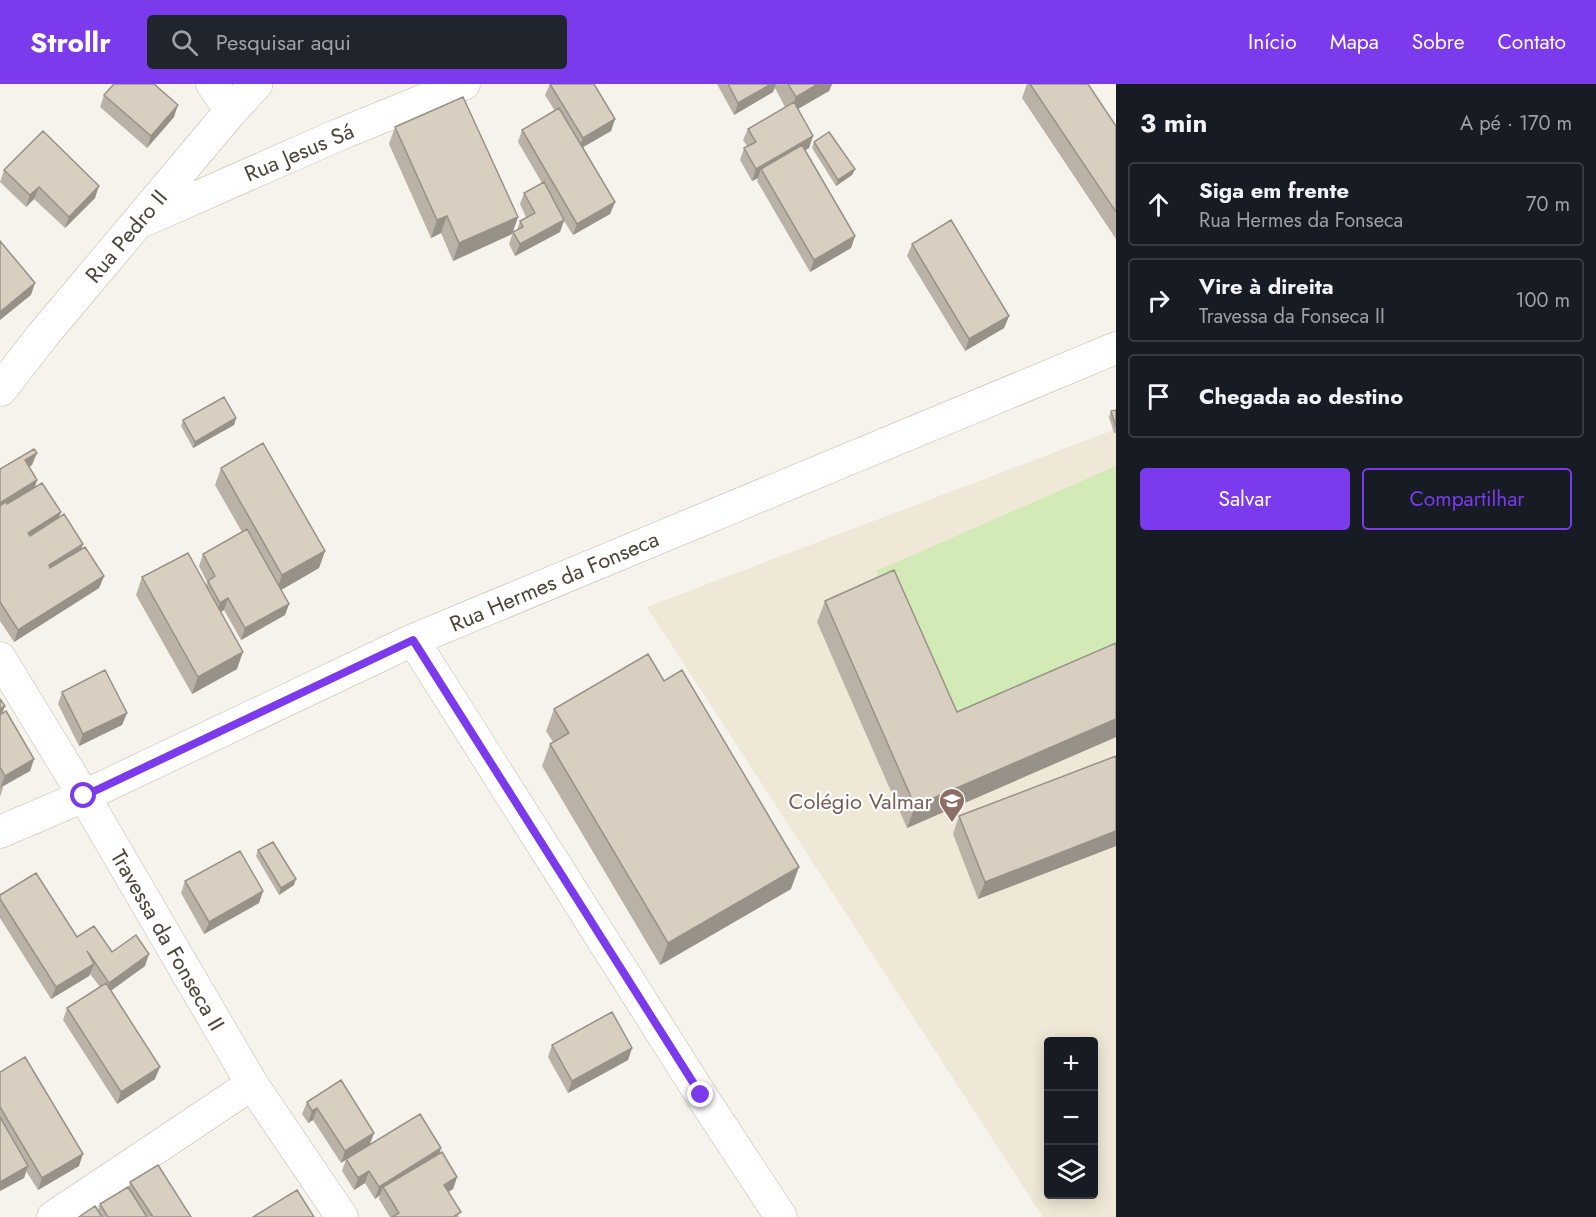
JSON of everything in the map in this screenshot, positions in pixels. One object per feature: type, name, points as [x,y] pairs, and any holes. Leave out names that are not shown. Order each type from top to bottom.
[{"type":"street","points":[[212,84],[231,111]]},
{"type":"street","name":"Rua Pedro II","points":[[0,390],[43,335],[256,84]]},
{"type":"street","name":"Rua Jesus Sá","points":[[136,224],[338,135],[464,84]]},
{"type":"street","name":"Rua Hermes da Fonseca","points":[[0,832],[84,796],[413,640],[1116,348]]},
{"type":"street","points":[[413,640],[701,1095],[781,1217]]},
{"type":"street","name":"Travessa da Fonseca II","points":[[0,658],[84,796],[252,1084],[342,1217]]},
{"type":"street","points":[[53,1217],[252,1084]]},
{"type":"shaded area","name":"Colégio Valmar","points":[[1116,429],[1116,1217],[1043,1217],[647,607]]},
{"type":"green space","points":[[1116,466],[1116,662],[949,734],[876,571]]},
{"type":"building","points":[[114,84],[154,84],[178,105],[151,136],[104,95]]},
{"type":"building","points":[[550,84],[594,84],[615,119],[583,138]]},
{"type":"building","points":[[728,84],[771,84],[738,103]]},
{"type":"building","points":[[788,84],[818,84],[796,97]]},
{"type":"building","points":[[1030,84],[1088,84],[1116,126],[1116,212]]},
{"type":"building","points":[[463,97],[518,217],[459,243],[447,216],[437,220],[395,127]]},
{"type":"building","points":[[794,102],[813,136],[756,169],[744,148],[756,142],[748,129]]},
{"type":"building","points":[[559,108],[615,202],[577,224],[522,130]]},
{"type":"building","points":[[43,131],[99,186],[69,217],[39,187],[30,195],[4,170]]},
{"type":"building","points":[[829,132],[855,169],[838,180],[814,142]]},
{"type":"building","points":[[802,145],[855,236],[814,260],[761,169]]},
{"type":"building","points":[[544,182],[564,220],[520,244],[513,232],[523,227],[520,221],[535,213],[524,193]]},
{"type":"building","points":[[951,220],[1009,316],[969,339],[912,244]]},
{"type":"building","points":[[0,241],[35,283],[0,312]]},
{"type":"building","points":[[224,397],[236,418],[195,442],[183,420]]},
{"type":"building","points":[[1116,410],[1116,427],[1111,411]]},
{"type":"building","points":[[263,443],[325,551],[282,575],[221,468]]},
{"type":"building","points":[[34,449],[37,453],[25,460],[37,480],[0,503],[0,469]]},
{"type":"building","points":[[42,483],[61,512],[28,533],[30,536],[64,514],[83,544],[49,565],[50,568],[85,547],[104,576],[18,630],[0,602],[0,506]]},
{"type":"building","points":[[247,529],[289,604],[245,628],[228,598],[220,603],[208,581],[215,576],[203,554]]},
{"type":"building","points":[[188,553],[243,652],[198,677],[142,577]]},
{"type":"building","points":[[894,570],[957,712],[1116,643],[1116,719],[915,806],[825,601]]},
{"type":"building","points":[[648,654],[664,681],[682,670],[799,867],[668,943],[550,744],[569,733],[554,709]]},
{"type":"building","points":[[105,670],[127,713],[83,734],[62,692]]},
{"type":"building","points":[[0,699],[5,706],[0,709]]},
{"type":"building","points":[[6,711],[34,759],[5,776],[0,767],[0,715]]},
{"type":"building","points":[[1116,756],[1116,831],[985,882],[959,816]]},
{"type":"building","points":[[273,842],[296,879],[281,888],[258,850]]},
{"type":"building","points":[[240,851],[263,891],[209,922],[185,881]]},
{"type":"building","points":[[36,873],[77,937],[94,926],[112,952],[136,935],[149,954],[109,983],[87,951],[94,964],[56,987],[0,899],[0,895]]},
{"type":"building","points":[[106,983],[160,1067],[121,1092],[67,1008]]},
{"type":"building","points":[[612,1012],[632,1048],[572,1081],[552,1045]]},
{"type":"building","points":[[25,1057],[83,1154],[42,1178],[0,1107],[0,1072]]},
{"type":"building","points":[[341,1080],[374,1133],[345,1151],[317,1108],[312,1111],[307,1102]]},
{"type":"building","points":[[420,1114],[441,1148],[379,1187],[369,1171],[358,1178],[346,1159]]},
{"type":"building","points":[[0,1117],[28,1166],[0,1182]]},
{"type":"building","points":[[442,1152],[457,1177],[444,1185],[461,1212],[453,1217],[392,1217],[399,1213],[383,1187]]},
{"type":"building","points":[[158,1165],[191,1217],[153,1217],[130,1182]]},
{"type":"building","points":[[128,1187],[147,1217],[108,1217],[100,1204]]},
{"type":"building","points":[[297,1190],[314,1217],[253,1217]]},
{"type":"building","points":[[95,1206],[102,1217],[79,1217]]},
{"type":"place","name":"Colégio Valmar","points":[[952,824]]},
{"type":"route","points":[[84,796],[413,640],[701,1095]]}]
